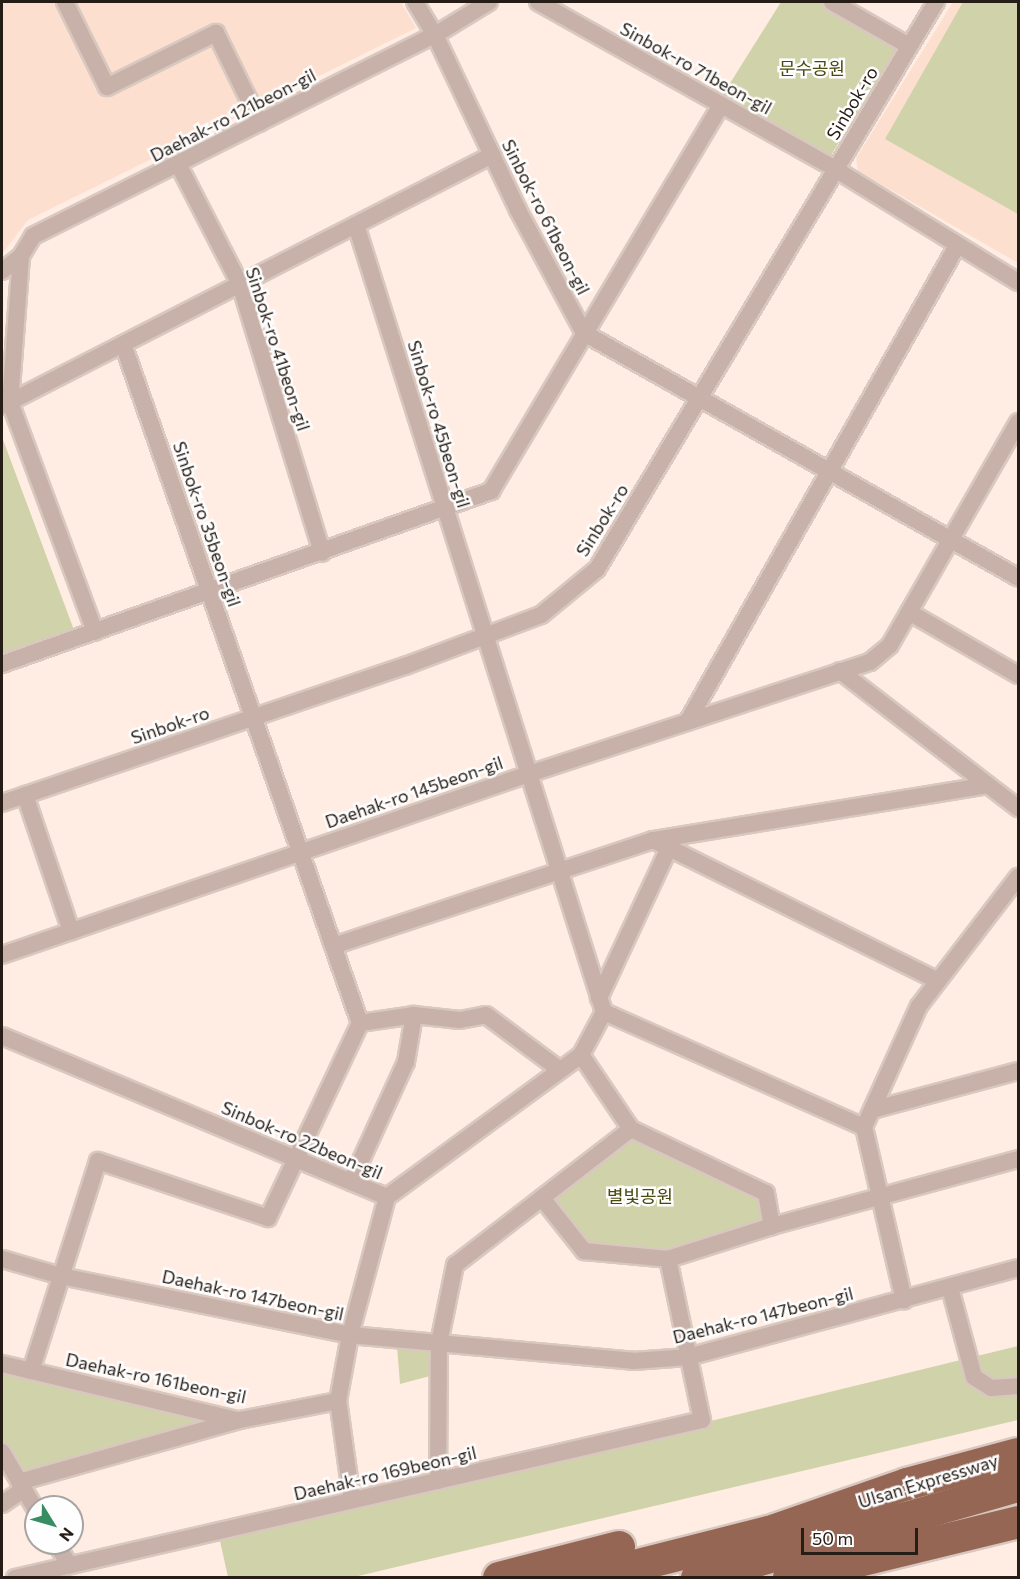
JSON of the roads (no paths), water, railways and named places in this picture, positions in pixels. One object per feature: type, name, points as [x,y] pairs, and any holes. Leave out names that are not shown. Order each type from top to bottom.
[{"type":"highway","name":"Ulsan Expressway","points":[[706,1575],[911,1498],[1018,1454]]},
{"type":"highway","name":"Ulsan Expressway","points":[[587,1578],[911,1498],[1018,1486]]},
{"type":"highway","points":[[499,1578],[779,1508],[911,1498]]},
{"type":"highway","points":[[761,1578],[911,1498]]},
{"type":"highway","points":[[789,1578],[1018,1522]]},
{"type":"street","points":[[69,2],[107,87],[216,33],[260,123]]},
{"type":"street","name":"Sinbok-ro 61beon-gil","points":[[415,2],[435,35],[492,155],[584,333]]},
{"type":"street","name":"Daehak-ro 121beon-gil","points":[[2,271],[21,256],[33,236],[435,35],[489,2]]},
{"type":"street","name":"Sinbok-ro 71beon-gil","points":[[538,2],[835,169],[1018,282]]},
{"type":"street","points":[[832,2],[909,46]]},
{"type":"street","name":"Sinbok-ro","points":[[2,802],[254,718],[541,615],[597,569],[936,2]]},
{"type":"street","points":[[2,664],[322,553],[490,491],[721,105]]},
{"type":"street","points":[[6,404],[492,155]]},
{"type":"street","name":"Sinbok-ro 41beon-gil","points":[[178,164],[240,284],[322,553]]},
{"type":"street","name":"Sinbok-ro 45beon-gil","points":[[356,225],[601,1005]]},
{"type":"street","points":[[688,721],[957,246]]},
{"type":"street","points":[[21,256],[6,404],[95,632]]},
{"type":"street","points":[[584,333],[1018,578]]},
{"type":"street","name":"Sinbok-ro 35beon-gil","points":[[123,344],[360,1023]]},
{"type":"street","name":"Daehak-ro 145beon-gil","points":[[2,955],[528,774],[870,662],[890,645],[1018,422]]},
{"type":"street","points":[[909,612],[1018,675]]},
{"type":"street","points":[[840,671],[1018,808]]},
{"type":"street","points":[[333,946],[559,868],[653,840],[988,785]]},
{"type":"street","points":[[25,795],[71,931]]},
{"type":"street","points":[[653,840],[938,981]]},
{"type":"street","name":"Sinbok-ro 22beon-gil","points":[[2,1036],[387,1197],[581,1055],[669,848]]},
{"type":"street","points":[[904,1300],[864,1127],[919,1006],[1018,877]]},
{"type":"street","points":[[601,1005],[864,1127]]},
{"type":"street","points":[[351,1182],[406,1062],[414,1015]]},
{"type":"street","points":[[31,1371],[98,1161],[268,1218],[360,1023],[414,1015],[460,1020],[486,1016],[560,1070]]},
{"type":"street","points":[[581,1055],[632,1129],[766,1193],[772,1226]]},
{"type":"street","points":[[872,1110],[1018,1071]]},
{"type":"street","points":[[438,1481],[439,1343],[455,1265],[632,1129]]},
{"type":"street","points":[[542,1198],[584,1251],[668,1258],[772,1226],[1018,1159]]},
{"type":"street","points":[[352,1500],[338,1401],[350,1335],[387,1197]]},
{"type":"street","points":[[668,1258],[688,1357]]},
{"type":"street","name":"Daehak-ro 147beon-gil","points":[[2,1259],[61,1276],[350,1335],[633,1361],[688,1357],[1018,1268]]},
{"type":"street","points":[[950,1288],[974,1377],[991,1388],[1018,1386]]},
{"type":"street","name":"Daehak-ro 169beon-gil","points":[[15,1578],[702,1420],[688,1357]]},
{"type":"street","name":"Daehak-ro 161beon-gil","points":[[2,1364],[240,1420],[338,1401]]},
{"type":"street","points":[[2,1504],[22,1485],[240,1420]]},
{"type":"street","points":[[2,1452],[28,1495]]},
{"type":"street","points":[[63,1555],[69,1565]]},
{"type":"park label","name":"문수공원","points":[[812,68]]},
{"type":"park label","name":"별빛공원","points":[[640,1196]]}]
